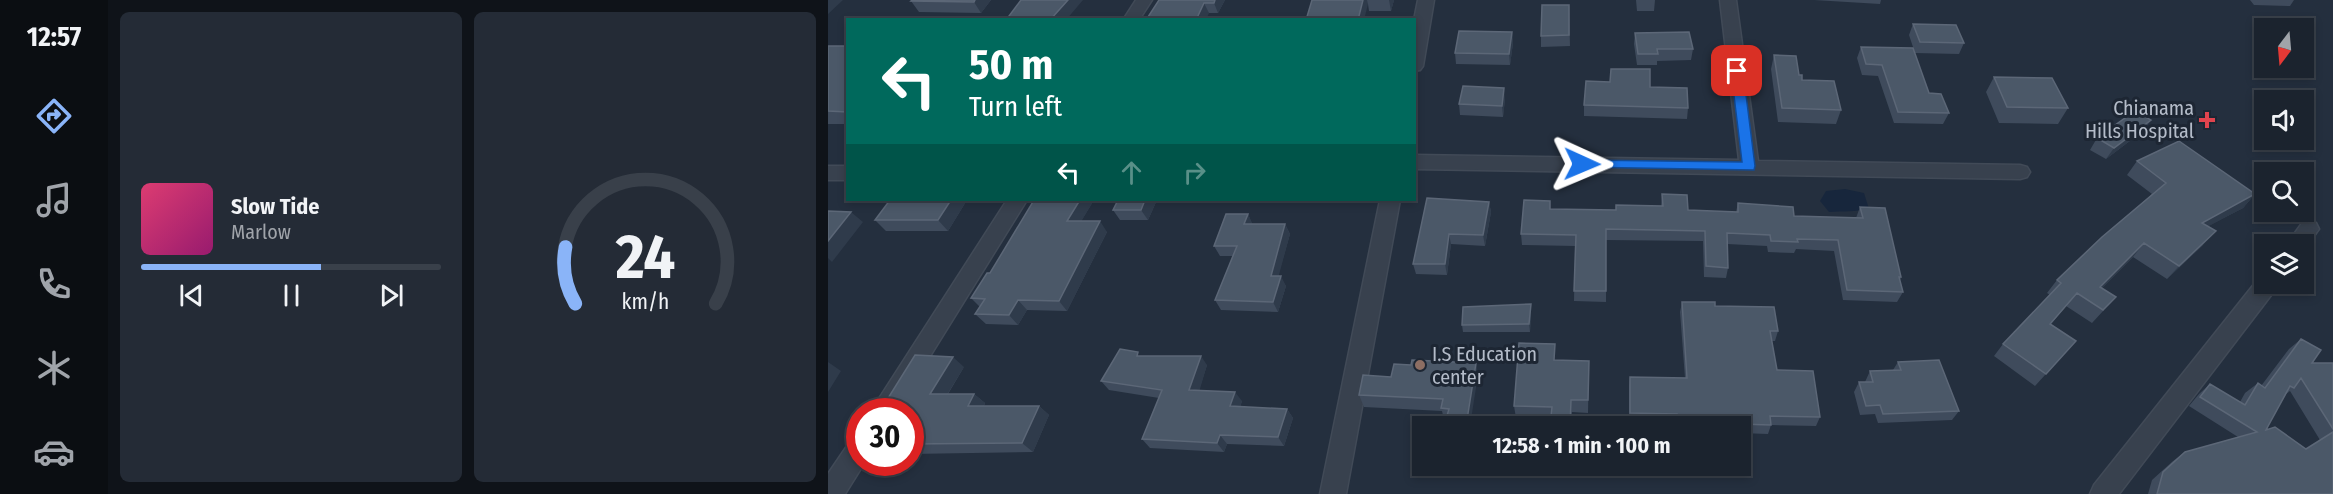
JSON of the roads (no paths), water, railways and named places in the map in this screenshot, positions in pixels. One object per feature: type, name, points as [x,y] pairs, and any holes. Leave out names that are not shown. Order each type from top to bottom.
[{"type":"street","points":[[1132,18],[1144,0]]},
{"type":"street","points":[[1416,55],[1426,0]]},
{"type":"street","points":[[1728,0],[1749,166]]},
{"type":"street","points":[[1416,162],[2020,172]]},
{"type":"street","points":[[828,173],[846,173]]},
{"type":"street","points":[[891,398],[1016,201]]},
{"type":"street","points":[[1334,494],[1390,201]]},
{"type":"street","points":[[2103,494],[2259,294]]},
{"type":"street","points":[[830,494],[846,469]]},
{"type":"water","points":[[1845,189],[1864,193],[1869,209],[1829,212],[1820,201],[1826,191]]},
{"type":"place","name":"Chianama Hills Hospital","points":[[2207,120]]},
{"type":"place","name":"I.S Education center","points":[[1420,365]]}]
